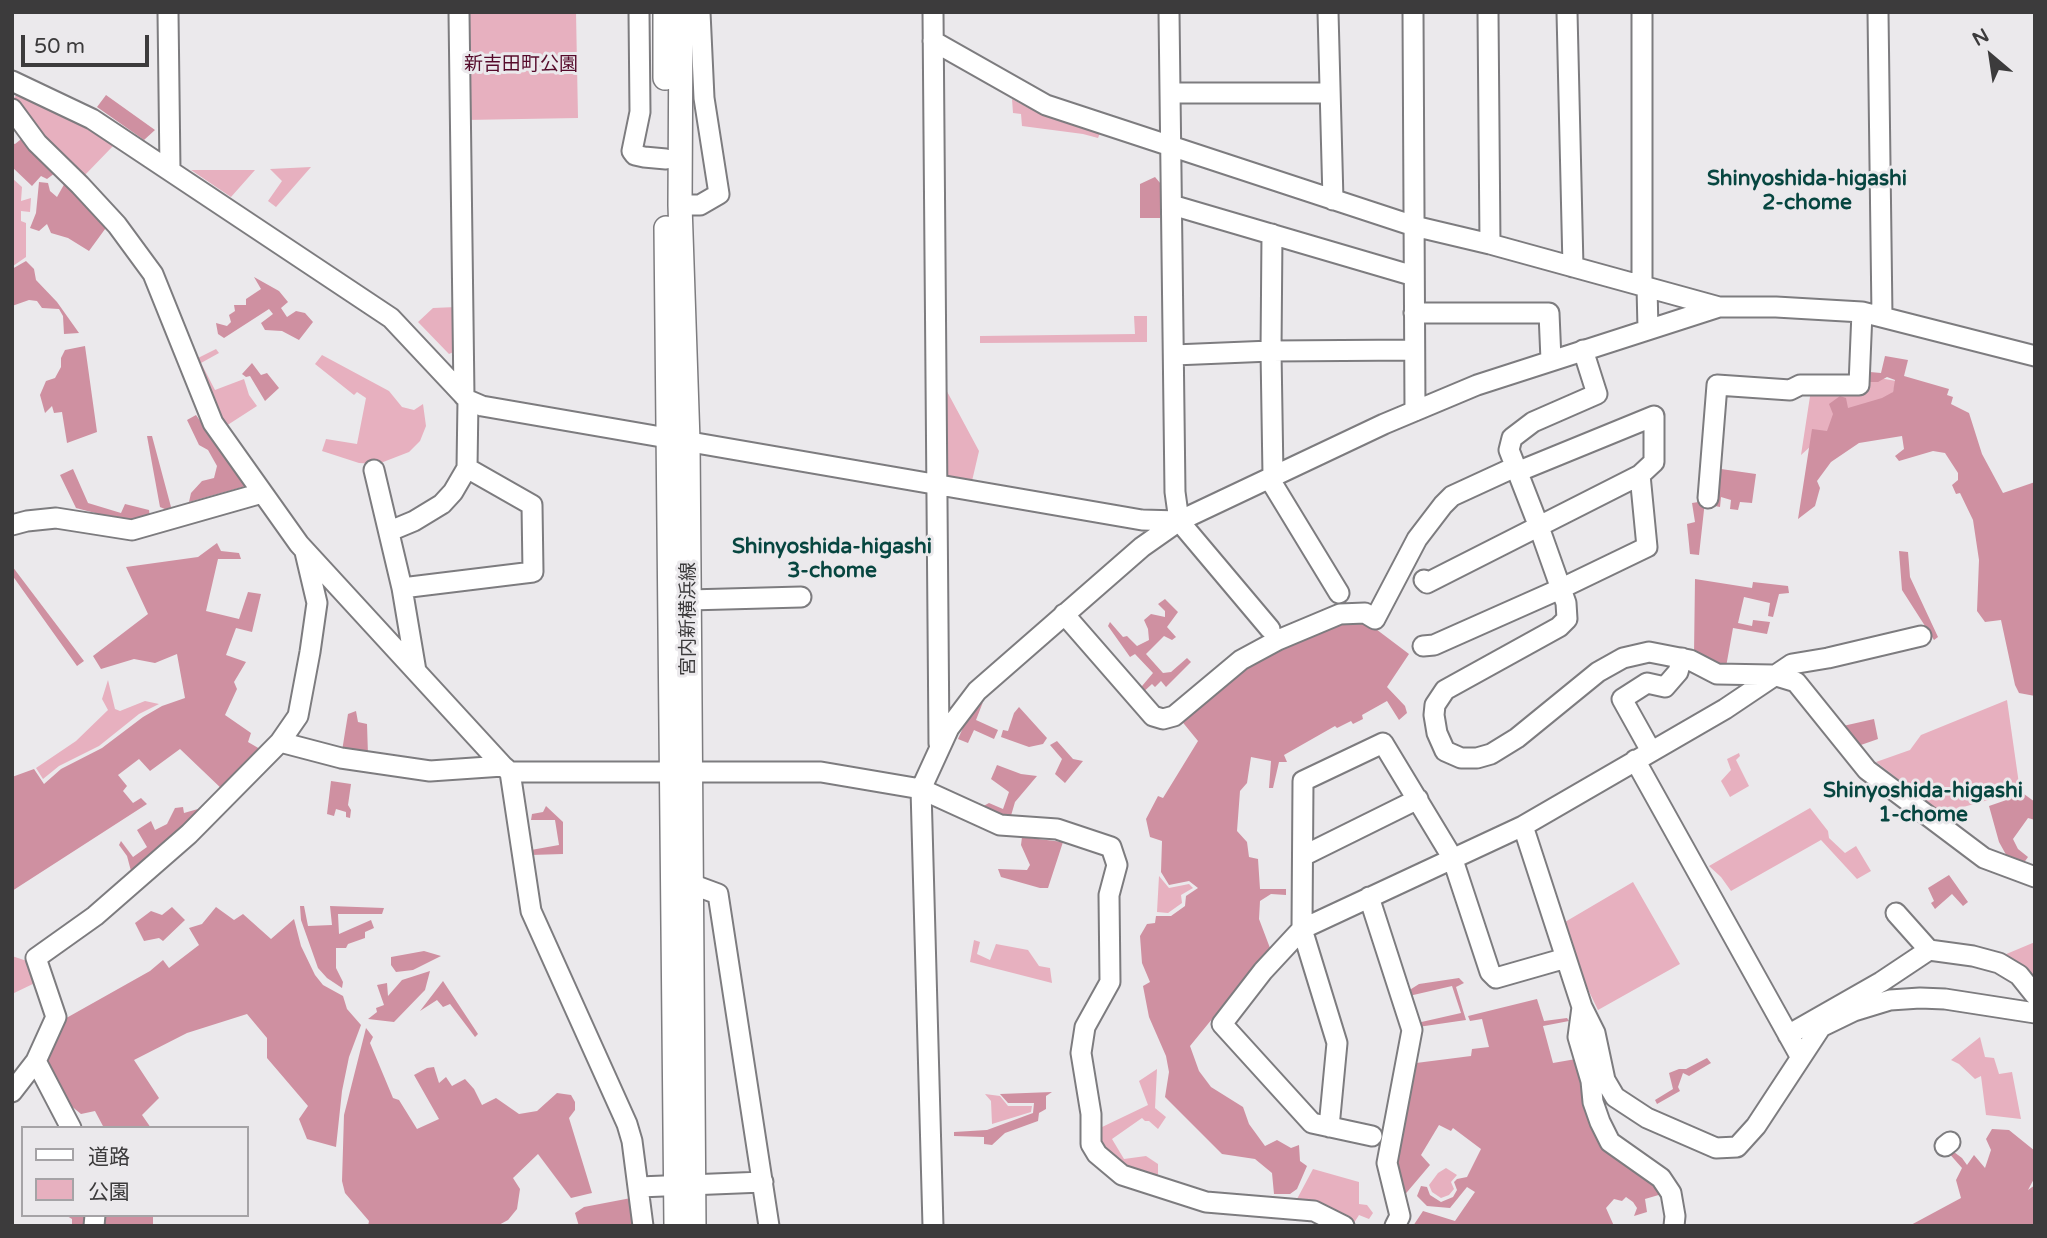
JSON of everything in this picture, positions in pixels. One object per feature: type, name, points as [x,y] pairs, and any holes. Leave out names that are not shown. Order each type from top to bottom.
[{"type":"street","points":[[168,12],[170,170]]},
{"type":"street","points":[[390,531],[442,505],[467,468],[459,12]]},
{"type":"street","points":[[639,12],[640,112],[632,151],[635,155],[666,159]]},
{"type":"street","name":"宮内新横浜線","points":[[664,12],[666,159],[678,440],[689,600],[681,772],[691,884],[685,1185],[676,1226]]},
{"type":"street","name":"宮内新横浜線","points":[[681,12],[678,440],[685,1185],[694,1226]]},
{"type":"street","points":[[680,205],[700,205],[719,194],[704,98],[700,12]]},
{"type":"street","points":[[933,12],[939,748]]},
{"type":"street","points":[[1169,12],[1175,492],[1178,521],[1270,629]]},
{"type":"street","points":[[1328,12],[1333,200]]},
{"type":"street","points":[[1413,12],[1415,411]]},
{"type":"street","points":[[1488,12],[1490,244]]},
{"type":"street","points":[[1567,12],[1573,267]]},
{"type":"street","points":[[1642,12],[1645,287],[1648,329]]},
{"type":"street","points":[[1878,12],[1882,316]]},
{"type":"street","points":[[933,41],[1046,105],[1414,226],[1490,244],[1719,307],[1862,312],[2035,356]]},
{"type":"street","points":[[12,81],[92,119],[391,318],[466,398],[482,406],[1142,520],[1178,521]]},
{"type":"street","points":[[1171,93],[1331,93]]},
{"type":"street","points":[[12,108],[37,144],[117,225],[153,274],[213,423],[305,551],[507,769],[531,911],[627,1124],[632,1141],[643,1226]]},
{"type":"street","points":[[1172,205],[1413,276]]},
{"type":"street","points":[[1272,234],[1271,477],[1339,593]]},
{"type":"street","points":[[933,1226],[921,789],[949,728],[977,691],[1142,547],[1178,521],[1477,385],[1719,307]]},
{"type":"street","points":[[1708,498],[1717,385],[1790,390],[1800,384],[1859,385],[1862,312]]},
{"type":"street","points":[[1414,313],[1549,313],[1552,360]]},
{"type":"street","points":[[1583,350],[1597,394],[1533,422],[1512,438],[1509,450],[1566,603],[1567,619],[1559,627],[1445,690],[1440,696],[1434,715],[1437,733],[1445,751],[1452,756],[1477,758],[1491,754],[1517,738],[1598,672],[1623,658],[1649,652],[1682,658],[1717,674],[1773,675],[1796,682],[1867,769],[1984,858],[2035,877]]},
{"type":"street","points":[[1174,355],[1271,351],[1414,351]]},
{"type":"street","points":[[1064,614],[1153,716],[1163,719],[1174,716],[1241,660],[1278,640],[1340,614],[1365,613],[1379,621],[1412,571],[1417,539],[1452,496],[1654,416],[1654,463],[1640,475],[1427,583],[1412,571]]},
{"type":"street","points":[[402,589],[533,572],[532,505],[467,468]]},
{"type":"street","points":[[374,470],[390,531],[416,671]]},
{"type":"street","points":[[1423,646],[1434,645],[1647,547],[1640,475]]},
{"type":"street","points":[[12,525],[27,520],[56,518],[132,530],[262,493]]},
{"type":"street","points":[[12,1092],[36,1061],[56,1017],[36,958],[95,916],[189,834],[280,742],[298,716],[317,603],[305,551]]},
{"type":"street","points":[[689,600],[801,597]]},
{"type":"street","points":[[1372,1136],[1312,1123],[1222,1024],[1301,929],[1523,826],[1725,709],[1792,664],[1921,636]]},
{"type":"street","points":[[1682,658],[1678,673],[1665,687],[1647,683],[1622,699],[1643,756],[1800,1056]]},
{"type":"street","points":[[280,742],[341,758],[430,771],[507,769],[821,772],[921,789],[1000,825],[1057,829],[1111,847],[1117,865],[1109,895],[1110,982],[1085,1027],[1081,1053],[1091,1114],[1091,1144],[1097,1154],[1122,1175],[1206,1202],[1314,1211],[1344,1226]]},
{"type":"street","points":[[1329,1127],[1337,1043],[1301,929],[1303,781],[1383,743],[1452,857],[1490,972],[1496,978],[1566,958]]},
{"type":"street","points":[[1303,856],[1418,799]]},
{"type":"street","points":[[1523,826],[1582,1006],[1595,1033],[1605,1080],[1615,1097],[1647,1118],[1716,1148],[1737,1147],[1756,1126],[1821,1027],[1854,1011],[1890,1000],[1920,998],[1945,999],[2035,1013]]},
{"type":"street","points":[[691,884],[718,894],[769,1226]]},
{"type":"street","points":[[1369,897],[1412,1030],[1387,1163],[1401,1216],[1395,1226]]},
{"type":"street","points":[[1896,913],[1929,950],[1973,956],[1999,963],[2019,975],[2035,995]]},
{"type":"street","points":[[1788,1035],[1881,982],[1929,950]]},
{"type":"street","points":[[1582,1006],[1578,1037],[1600,1122],[1610,1142],[1661,1178],[1671,1193],[1674,1226]]},
{"type":"street","points":[[36,1061],[70,1126]]},
{"type":"street","points":[[639,1187],[762,1182]]},
{"type":"green space","name":"新吉田町公園","points":[[576,12],[578,118],[465,120],[465,13]]},
{"type":"green space","points":[[17,94],[74,121],[114,145],[83,177],[38,132],[14,98]]},
{"type":"green space","points":[[1012,99],[1042,115],[1100,133],[1098,138],[1022,126],[1021,114],[1013,113]]},
{"type":"green space","points":[[311,167],[276,207],[268,201],[282,181],[270,169]]},
{"type":"green space","points":[[191,170],[255,170],[231,197]]},
{"type":"green space","points":[[12,178],[22,187],[21,201],[31,198],[30,212],[21,211],[21,221],[26,223],[26,257],[13,266]]},
{"type":"green space","points":[[456,307],[458,350],[449,354],[418,322],[433,308]]},
{"type":"green space","points":[[1134,316],[1147,316],[1147,342],[980,343],[980,336],[1135,334]]},
{"type":"green space","points":[[216,349],[219,353],[201,363],[215,390],[244,379],[249,395],[257,406],[226,426],[196,359]]},
{"type":"green space","points":[[322,355],[389,391],[402,407],[414,410],[423,404],[426,426],[420,441],[409,452],[378,464],[359,463],[322,451],[326,439],[357,444],[366,398],[357,392],[354,395],[315,364]]},
{"type":"green space","points":[[1863,375],[1896,381],[1891,399],[1842,418],[1801,455],[1811,390]]},
{"type":"green space","points":[[943,384],[979,451],[972,481],[950,479],[944,470]]},
{"type":"green space","points":[[108,680],[115,709],[120,711],[145,701],[159,704],[139,714],[99,746],[59,766],[43,779],[36,768],[76,741],[108,710],[102,699]]},
{"type":"green space","points":[[2007,700],[2020,791],[1942,813],[1876,762],[1910,750],[1921,735]]},
{"type":"green space","points":[[1739,753],[1740,756],[1736,760],[1749,786],[1730,797],[1721,781],[1731,770],[1727,759]]},
{"type":"green space","points":[[1810,808],[1828,831],[1829,838],[1845,853],[1856,846],[1871,871],[1857,879],[1821,840],[1731,891],[1709,866]]},
{"type":"green space","points":[[1159,876],[1169,888],[1189,884],[1193,888],[1181,895],[1182,903],[1168,913],[1157,912]]},
{"type":"green space","points":[[1633,882],[1680,964],[1598,1010],[1580,973],[1565,922]]},
{"type":"green space","points":[[974,940],[980,942],[977,954],[990,960],[996,944],[1028,950],[1039,966],[1050,968],[1052,983],[970,962]]},
{"type":"green space","points":[[2035,942],[2035,982],[2004,955]]},
{"type":"green space","points":[[12,956],[30,962],[37,982],[12,994]]},
{"type":"green space","points":[[1980,1037],[1985,1057],[1994,1058],[1999,1074],[2012,1072],[2021,1119],[1986,1115],[1981,1076],[1975,1079],[1951,1060]]},
{"type":"green space","points":[[1157,1069],[1155,1108],[1166,1117],[1158,1129],[1142,1118],[1112,1139],[1124,1159],[1146,1156],[1158,1164],[1158,1181],[1115,1164],[1096,1138],[1100,1128],[1148,1105],[1139,1081]]},
{"type":"green space","points":[[985,1094],[1000,1096],[1008,1106],[1032,1106],[1031,1112],[992,1124],[991,1101]]},
{"type":"green space","points":[[1446,1168],[1457,1175],[1451,1182],[1454,1189],[1441,1198],[1432,1192],[1429,1185],[1438,1173]]},
{"type":"green space","points":[[1313,1169],[1359,1182],[1359,1204],[1367,1205],[1373,1213],[1369,1219],[1359,1215],[1352,1226],[1317,1206],[1297,1199]]},
{"type":"shaded area","points":[[106,95],[155,130],[144,140],[97,107]]},
{"type":"shaded area","points":[[25,136],[55,173],[47,179],[41,176],[32,186],[12,167],[12,143],[15,144]]},
{"type":"shaded area","points":[[1155,177],[1161,184],[1160,218],[1140,218],[1140,184]]},
{"type":"shaded area","points":[[66,181],[108,225],[89,251],[68,238],[51,233],[47,224],[39,231],[30,228],[36,213],[39,182],[48,183],[50,191],[57,197]]},
{"type":"shaded area","points":[[26,261],[34,269],[36,280],[57,302],[79,333],[64,334],[63,316],[59,309],[42,308],[37,301],[29,300],[12,306],[12,269]]},
{"type":"shaded area","points":[[254,277],[279,291],[288,302],[281,308],[287,317],[296,311],[305,313],[313,322],[299,340],[282,331],[265,330],[261,323],[273,314],[269,309],[224,338],[218,334],[216,323],[227,326],[231,322],[229,315],[235,311],[234,305],[246,305],[246,299],[261,289]]},
{"type":"shaded area","points":[[85,346],[97,432],[67,443],[62,412],[54,413],[52,406],[45,413],[40,395],[46,381],[55,378],[65,350]]},
{"type":"shaded area","points":[[1885,356],[1908,360],[1904,376],[1949,389],[1947,395],[1953,397],[1951,404],[1969,413],[1982,454],[2003,493],[2035,482],[2035,696],[2019,693],[2015,685],[2001,620],[1985,622],[1977,611],[1979,560],[1973,520],[1960,493],[1956,494],[1952,485],[1958,480],[1958,473],[1945,453],[1933,451],[1899,461],[1895,456],[1904,449],[1902,436],[1859,443],[1831,462],[1817,481],[1820,488],[1815,506],[1798,519],[1812,429],[1827,431],[1833,414],[1829,404],[1840,396],[1846,398],[1848,408],[1893,392],[1895,380],[1887,377],[1878,382],[1868,382],[1870,372],[1881,373]]},
{"type":"shaded area","points":[[252,363],[261,375],[267,373],[279,388],[265,401],[250,376],[242,374]]},
{"type":"shaded area","points":[[196,415],[246,486],[189,502],[191,493],[202,481],[214,478],[217,466],[208,450],[199,445],[187,420]]},
{"type":"shaded area","points":[[147,436],[152,436],[171,507],[167,510],[160,507]]},
{"type":"shaded area","points":[[1714,468],[1756,474],[1752,503],[1740,502],[1738,510],[1730,509],[1731,500],[1721,497],[1720,507],[1710,505]]},
{"type":"shaded area","points":[[73,469],[88,503],[121,513],[125,504],[149,510],[150,518],[122,520],[76,508],[60,475]]},
{"type":"shaded area","points":[[1705,501],[1699,555],[1690,554],[1687,524],[1695,522],[1692,503]]},
{"type":"shaded area","points":[[217,543],[221,551],[239,553],[241,559],[218,559],[206,611],[239,619],[248,592],[261,594],[252,632],[236,628],[226,655],[246,662],[234,682],[237,689],[225,715],[251,733],[248,742],[260,749],[224,791],[180,749],[150,771],[139,759],[118,775],[127,786],[123,791],[133,803],[141,798],[147,804],[12,891],[12,777],[34,769],[44,784],[61,769],[102,748],[143,717],[162,706],[185,698],[177,654],[155,663],[134,659],[101,669],[93,656],[148,614],[126,567],[198,557]]},
{"type":"shaded area","points":[[1899,551],[1908,552],[1910,577],[1938,637],[1934,640],[1902,590]]},
{"type":"shaded area","points":[[12,566],[84,661],[77,666],[12,575]]},
{"type":"shaded area","points":[[1695,579],[1752,588],[1753,582],[1788,586],[1789,593],[1779,594],[1773,617],[1768,616],[1770,603],[1744,597],[1738,623],[1752,626],[1753,620],[1770,622],[1767,634],[1733,628],[1726,667],[1713,666],[1694,654]]},
{"type":"shaded area","points":[[1165,599],[1178,612],[1167,627],[1176,637],[1172,640],[1164,636],[1146,654],[1163,673],[1171,672],[1187,658],[1191,662],[1166,687],[1161,681],[1155,687],[1152,684],[1140,695],[1137,692],[1153,673],[1135,654],[1130,657],[1108,626],[1110,622],[1123,637],[1127,636],[1137,646],[1149,640],[1144,620],[1151,614],[1165,617],[1165,611],[1158,604]]},
{"type":"shaded area","points":[[1340,620],[1364,620],[1409,654],[1387,687],[1405,706],[1407,713],[1399,720],[1387,701],[1362,715],[1363,719],[1353,724],[1351,721],[1337,728],[1335,726],[1284,755],[1287,762],[1279,762],[1273,788],[1269,788],[1271,761],[1251,757],[1247,783],[1240,791],[1237,831],[1247,842],[1249,857],[1258,859],[1260,889],[1286,889],[1286,895],[1271,894],[1260,901],[1259,919],[1270,948],[1190,1046],[1199,1071],[1211,1087],[1243,1107],[1249,1124],[1265,1146],[1277,1140],[1291,1148],[1299,1145],[1300,1161],[1307,1166],[1297,1189],[1290,1194],[1274,1194],[1272,1173],[1255,1159],[1222,1154],[1165,1097],[1169,1072],[1166,1056],[1149,1017],[1143,986],[1150,982],[1142,963],[1140,936],[1147,924],[1155,923],[1156,916],[1171,916],[1185,906],[1186,896],[1198,888],[1189,881],[1169,885],[1161,872],[1162,841],[1150,837],[1146,819],[1158,796],[1163,798],[1198,741],[1180,719],[1243,670],[1280,647]]},
{"type":"shaded area","points":[[983,702],[976,720],[998,730],[994,739],[974,730],[968,743],[958,739],[965,723]]},
{"type":"shaded area","points":[[1019,707],[1047,738],[1043,744],[1029,747],[1001,737],[1003,730],[1008,731]]},
{"type":"shaded area","points":[[356,711],[358,722],[367,724],[368,755],[342,751],[348,714]]},
{"type":"shaded area","points":[[1874,719],[1878,739],[1858,746],[1843,726]]},
{"type":"shaded area","points":[[1057,741],[1073,759],[1083,761],[1065,783],[1055,774],[1062,759],[1050,745]]},
{"type":"shaded area","points":[[997,765],[1021,774],[1037,776],[1015,802],[1010,819],[978,809],[989,803],[1003,809],[1009,792],[991,779]]},
{"type":"shaded area","points":[[331,781],[351,784],[348,805],[351,810],[350,818],[346,817],[346,812],[336,809],[334,816],[327,814]]},
{"type":"shaded area","points":[[2024,794],[2035,802],[2035,820],[2028,818],[2013,839],[2018,849],[2028,857],[2023,864],[2009,860],[1999,842],[1989,806]]},
{"type":"shaded area","points":[[211,800],[198,818],[131,871],[127,856],[119,845],[121,841],[133,857],[147,847],[137,830],[151,821],[155,830],[167,824],[175,808],[183,807],[184,813],[198,809]]},
{"type":"shaded area","points":[[546,806],[563,822],[563,854],[531,855],[531,850],[559,845],[555,820],[531,820],[532,814],[543,812]]},
{"type":"shaded area","points":[[1022,837],[1063,842],[1048,888],[1001,877],[998,869],[1027,870],[1030,865],[1021,845]]},
{"type":"shaded area","points":[[1949,875],[1968,902],[1963,906],[1952,894],[1935,909],[1928,888]]},
{"type":"shaded area","points":[[300,906],[304,906],[308,926],[332,925],[330,906],[384,908],[382,914],[338,914],[339,934],[371,920],[374,928],[365,932],[365,938],[348,944],[346,948],[336,948],[336,968],[343,982],[342,988],[318,968],[301,920]]},
{"type":"shaded area","points":[[172,907],[185,920],[163,941],[159,938],[144,941],[135,923],[151,911],[162,915]]},
{"type":"shaded area","points":[[216,907],[234,920],[243,914],[271,939],[294,919],[301,946],[315,975],[323,985],[343,996],[347,1009],[361,1025],[349,1057],[342,1091],[336,1147],[307,1139],[299,1119],[308,1106],[267,1058],[267,1038],[247,1014],[187,1033],[134,1060],[159,1098],[142,1115],[150,1126],[103,1126],[95,1111],[81,1114],[64,1100],[40,1062],[61,1021],[150,971],[163,960],[169,968],[199,945],[189,928],[202,924]]},
{"type":"shaded area","points":[[424,951],[441,956],[413,970],[396,972],[391,965],[391,957]]},
{"type":"shaded area","points":[[430,971],[425,990],[394,1022],[368,1019],[377,1012],[376,1008],[384,1005],[377,985],[387,983],[388,996],[402,980]]},
{"type":"shaded area","points":[[1459,978],[1464,983],[1456,987],[1466,1020],[1418,1027],[1417,1023],[1461,1013],[1452,986],[1409,996],[1408,991],[1419,984]]},
{"type":"shaded area","points":[[443,981],[478,1034],[475,1037],[450,1004],[443,1007],[437,1000],[420,1011]]},
{"type":"shaded area","points":[[1537,999],[1544,1021],[1567,1018],[1569,1021],[1543,1026],[1553,1063],[1576,1059],[1586,1099],[1662,1194],[1645,1199],[1647,1212],[1634,1216],[1637,1208],[1633,1202],[1626,1197],[1622,1201],[1614,1199],[1606,1208],[1614,1226],[1413,1226],[1423,1211],[1455,1221],[1475,1192],[1467,1187],[1450,1208],[1427,1206],[1417,1196],[1421,1186],[1427,1187],[1430,1195],[1441,1202],[1453,1197],[1457,1190],[1454,1182],[1467,1177],[1481,1149],[1453,1128],[1451,1131],[1439,1125],[1421,1155],[1430,1165],[1402,1198],[1390,1159],[1403,1121],[1416,1063],[1471,1056],[1472,1049],[1489,1047],[1482,1019],[1470,1021],[1468,1016]]},
{"type":"shaded area","points":[[366,1028],[373,1037],[370,1043],[393,1098],[399,1100],[417,1129],[439,1119],[414,1075],[427,1068],[434,1067],[439,1083],[446,1077],[452,1086],[465,1079],[482,1105],[496,1098],[519,1114],[537,1111],[557,1093],[571,1095],[575,1110],[569,1118],[592,1193],[571,1198],[538,1154],[513,1178],[520,1189],[517,1209],[508,1220],[497,1226],[368,1226],[369,1221],[345,1193],[342,1181],[344,1115]]},
{"type":"shaded area","points":[[1707,1058],[1711,1063],[1689,1076],[1683,1073],[1678,1087],[1680,1091],[1657,1104],[1655,1100],[1673,1089],[1669,1073],[1686,1069]]},
{"type":"shaded area","points":[[1052,1092],[1046,1096],[1046,1109],[1039,1113],[1038,1121],[1005,1133],[992,1145],[984,1144],[984,1137],[954,1136],[954,1132],[987,1130],[1033,1113],[1034,1103],[1008,1103],[1000,1094]]},
{"type":"shaded area","points":[[1992,1129],[2009,1130],[2035,1151],[2035,1177],[2028,1190],[2035,1185],[2035,1225],[1909,1226],[1961,1198],[1956,1180],[1962,1168],[1947,1151],[1950,1149],[1967,1165],[1974,1155],[1985,1168],[1991,1150],[1986,1139]]},
{"type":"shaded area","points":[[631,1198],[633,1226],[579,1226],[575,1213],[584,1207]]},
{"type":"shaded area","points":[[69,1217],[153,1217],[153,1226],[72,1226],[72,1219]]},
{"type":"district","name":"Shinyoshida-higashi 2-chome","points":[[1807,191]]},
{"type":"district","name":"Shinyoshida-higashi 3-chome","points":[[832,559]]},
{"type":"district","name":"Shinyoshida-higashi 1-chome","points":[[1923,803]]}]
